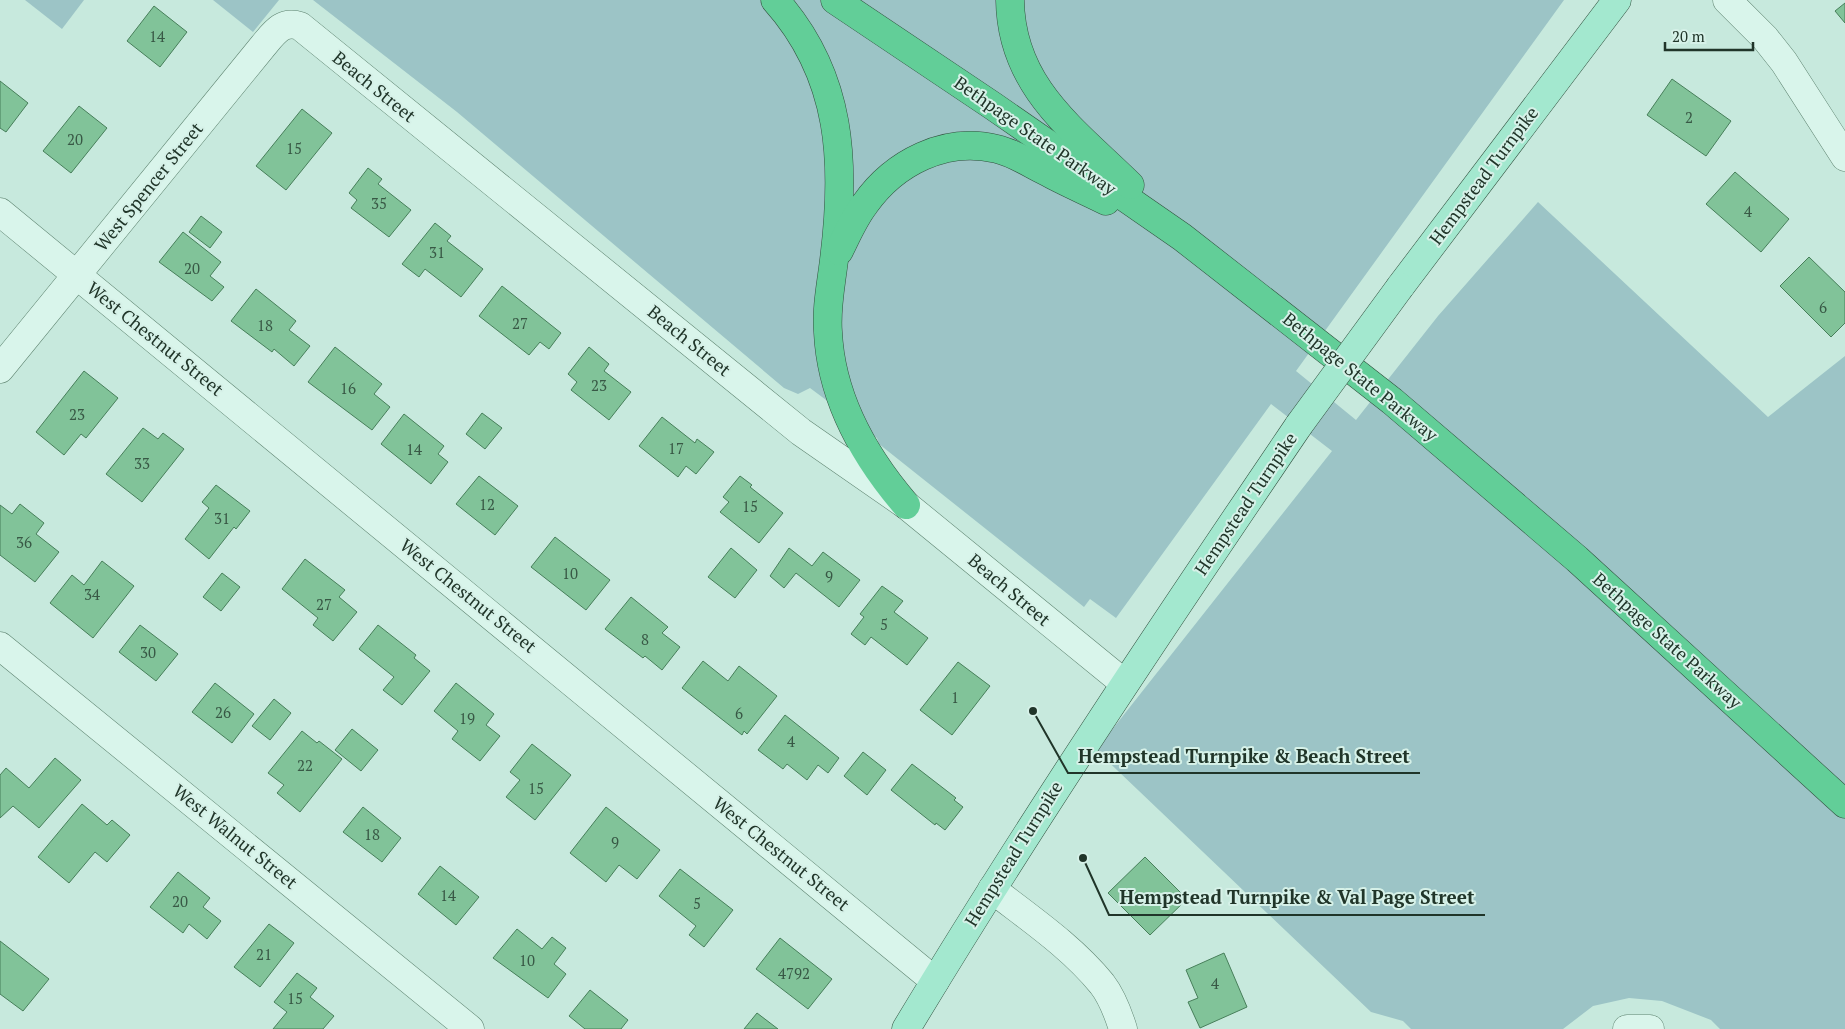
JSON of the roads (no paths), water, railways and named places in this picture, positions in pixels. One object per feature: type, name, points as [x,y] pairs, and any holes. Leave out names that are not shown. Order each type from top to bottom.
[{"type":"highway","points":[[775,0],[802,35],[817,62],[828,90],[836,123],[840,157],[834,260],[829,287],[828,333],[837,382],[855,433],[868,456],[906,505]]},
{"type":"highway","name":"Bethpage State Parkway","points":[[835,0],[1002,112],[1182,237],[1392,400],[1488,481],[1664,638],[1845,804]]},
{"type":"highway","points":[[1010,0],[1018,49],[1033,84],[1045,102],[1182,237]]},
{"type":"highway","points":[[834,260],[863,206],[887,177],[919,157],[959,147],[996,149],[1020,157],[1182,237]]},
{"type":"main road","name":"Hempstead Turnpike","points":[[906,1029],[992,889],[1124,683],[1300,425],[1400,287],[1617,0]]},
{"type":"street","points":[[1727,0],[1765,38],[1784,62],[1845,157]]},
{"type":"street","name":"Beach Street","points":[[260,50],[280,26],[291,23],[300,26],[801,432],[906,505],[1124,683]]},
{"type":"street","name":"West Spencer Street","points":[[0,369],[260,50]]},
{"type":"street","name":"West Chestnut Street","points":[[0,212],[935,981]]},
{"type":"street","name":"West Walnut Street","points":[[0,646],[470,1029]]},
{"type":"street","points":[[992,889],[1063,944],[1102,985],[1116,1008],[1123,1029]]},
{"type":"street","points":[[1628,1029],[1650,1029]]},
{"type":"place","name":"Hempstead Turnpike & Beach Street","points":[[1033,711]]},
{"type":"place","name":"Hempstead Turnpike & Val Page Street","points":[[1083,858]]}]
